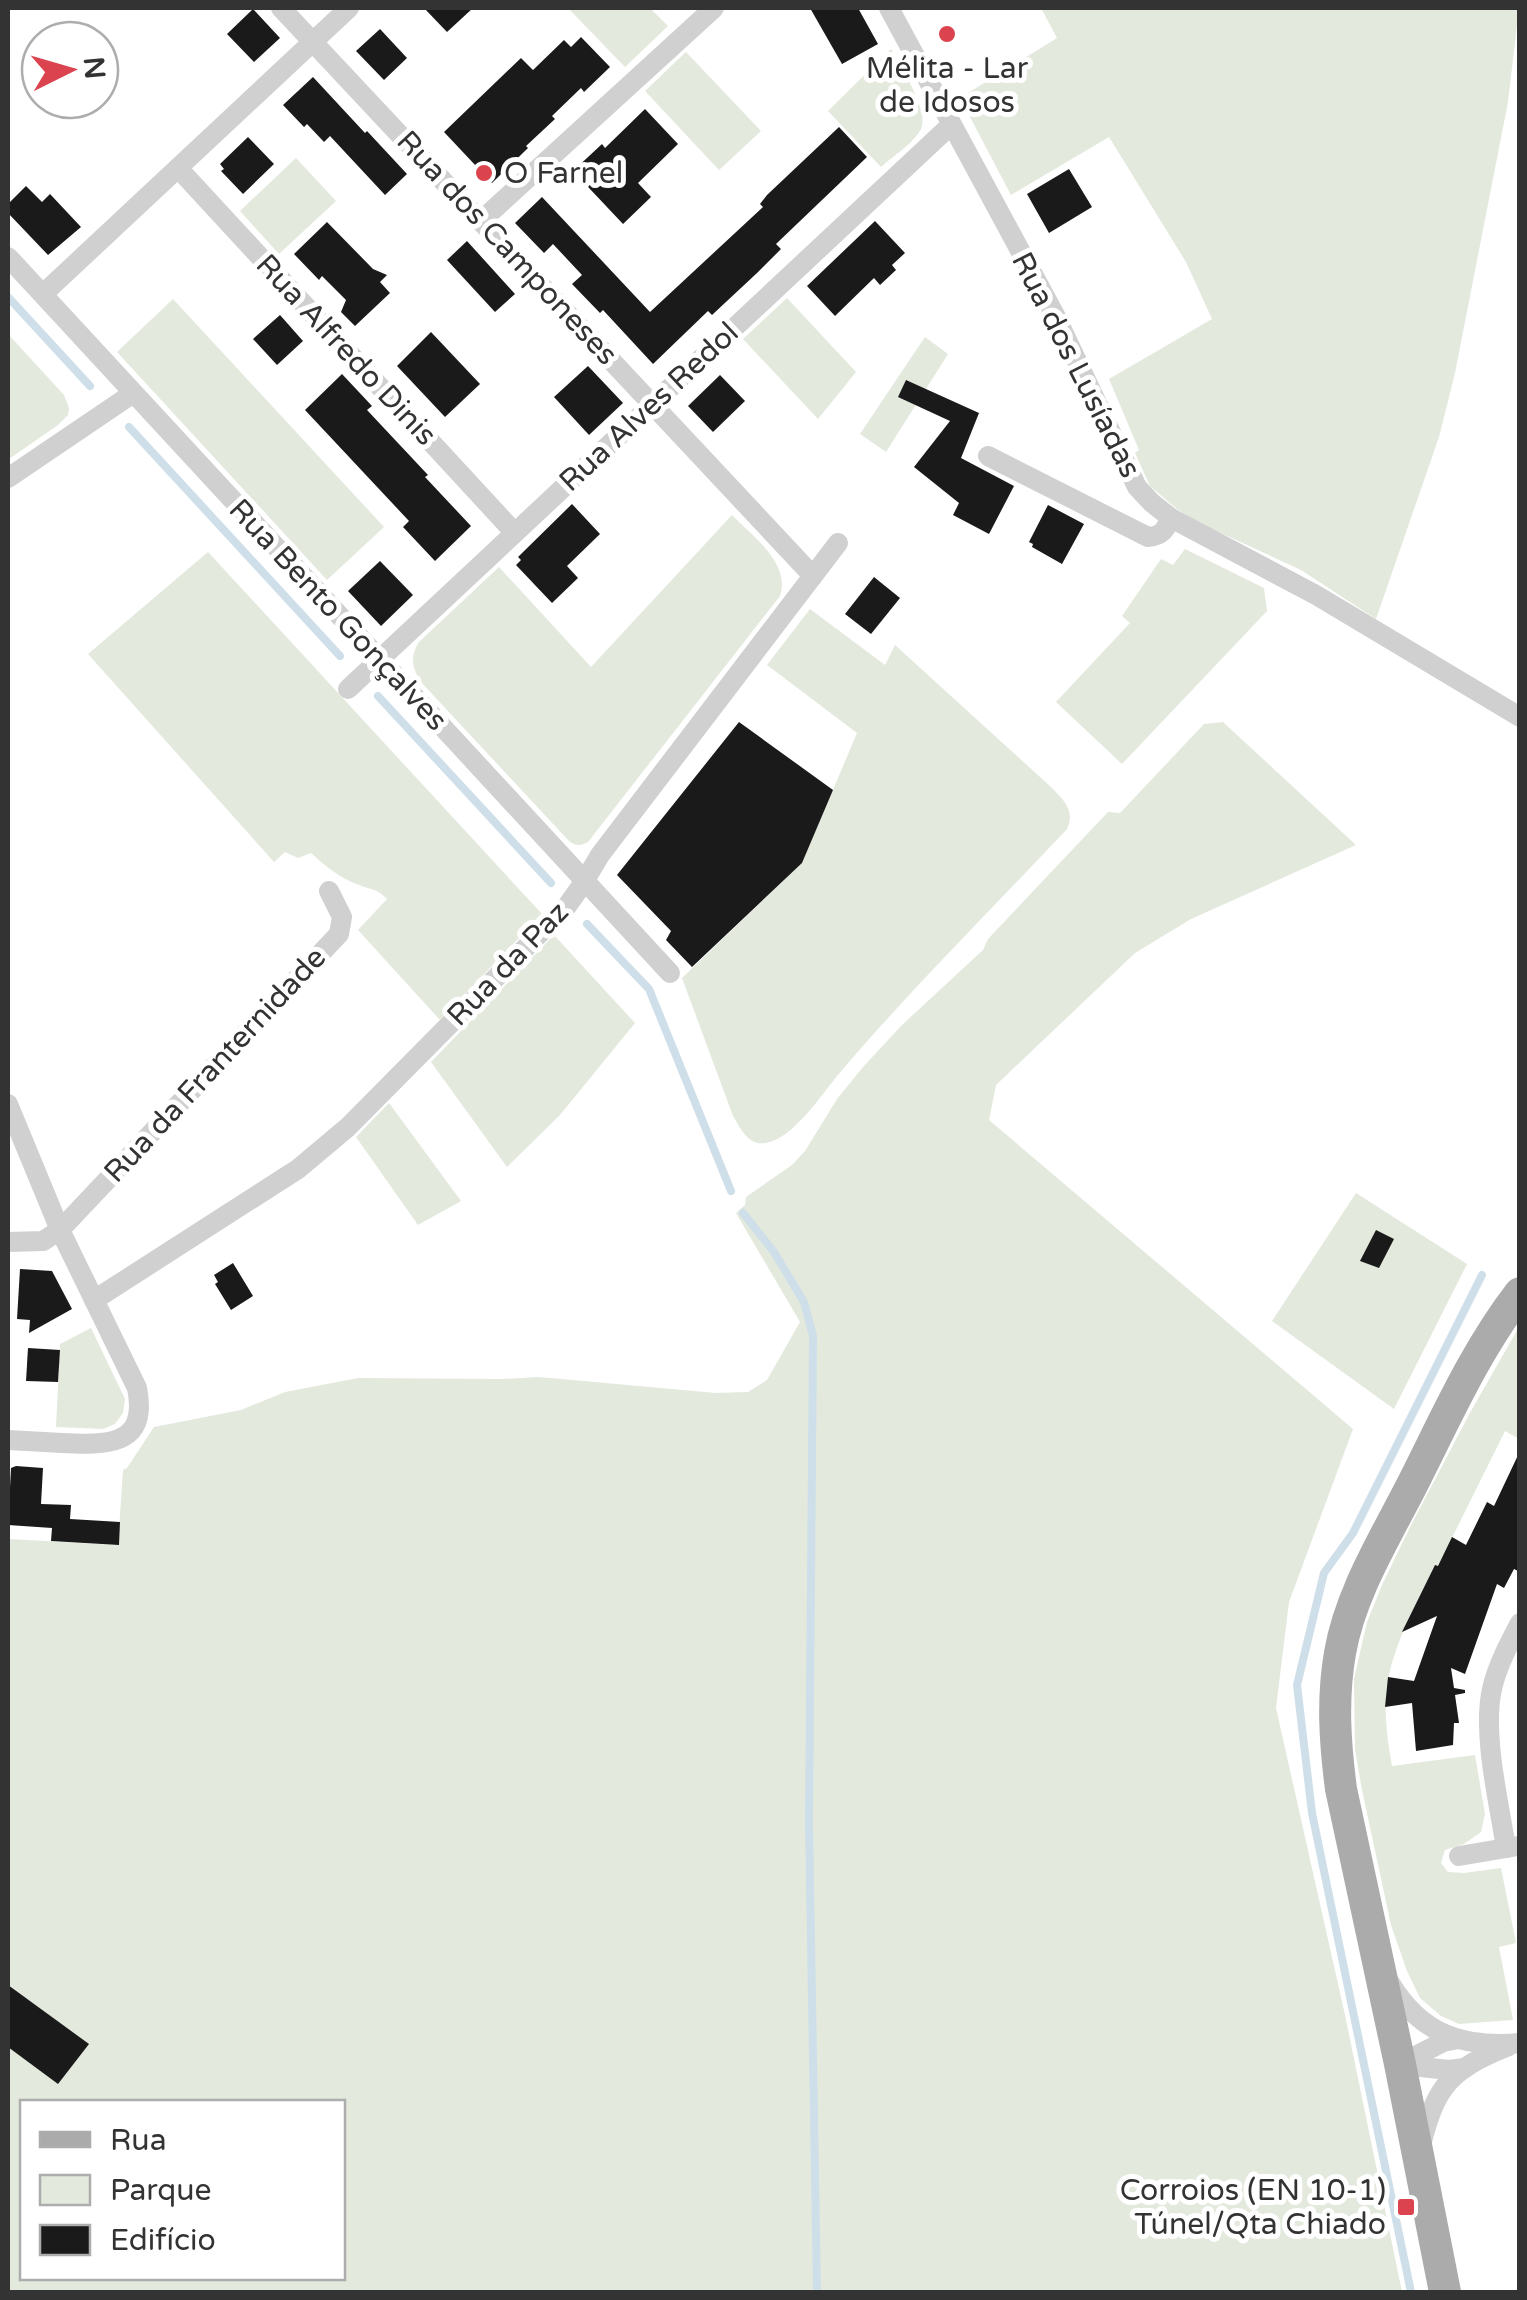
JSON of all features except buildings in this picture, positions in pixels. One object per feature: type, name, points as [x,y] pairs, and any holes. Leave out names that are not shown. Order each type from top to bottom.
[{"type":"main road","points":[[1445,2292],[1342,1789],[1336,1751],[1335,1685],[1340,1648],[1364,1580],[1477,1359],[1520,1292]]},
{"type":"street","name":"Rua dos Camponeses","points":[[282,8],[813,576]]},
{"type":"street","points":[[43,294],[349,8]]},
{"type":"street","points":[[482,220],[714,8]]},
{"type":"street","name":"Rua dos Lusíadas","points":[[889,8],[1056,317],[1137,488],[1171,518],[1316,595],[1520,717]]},
{"type":"street","name":"Rua Alves Redol","points":[[348,689],[951,125]]},
{"type":"street","name":"Rua Alfredo Dinis","points":[[178,168],[514,532]]},
{"type":"street","name":"Rua Bento Gonçalves","points":[[8,256],[670,973]]},
{"type":"street","points":[[8,478],[132,394]]},
{"type":"street","points":[[988,456],[1148,537],[1164,532],[1171,518]]},
{"type":"street","name":"Rua da Paz","points":[[94,1300],[264,1192],[324,1148],[567,906],[600,855],[838,544]]},
{"type":"street","name":"Rua da Franternidade","points":[[60,1230],[339,934],[342,917],[330,892]]},
{"type":"street","points":[[8,1104],[60,1230],[137,1388],[140,1402],[134,1427],[117,1442],[8,1440]]},
{"type":"street","points":[[8,1242],[42,1241],[60,1230]]},
{"type":"street","points":[[1459,1856],[1513,1847],[1490,1738],[1489,1714],[1492,1692],[1512,1656],[1520,1623]]},
{"type":"street","points":[[1373,1936],[1390,1984],[1422,2022],[1460,2039],[1488,2044],[1517,2043]]},
{"type":"street","points":[[1400,2064],[1444,2042],[1460,2039]]},
{"type":"street","points":[[1418,2156],[1429,2111],[1449,2080],[1491,2053],[1517,2043]]},
{"type":"street","points":[[1400,2064],[1465,2068]]},
{"type":"green space","points":[[568,8],[650,8],[668,26],[625,67]]},
{"type":"green space","points":[[1041,8],[1519,8],[1508,102],[1455,373],[1439,437],[1376,619],[1301,570],[1197,522],[1150,486],[1109,379],[1212,319],[1186,262],[1109,137],[1011,195],[960,98],[1057,38]]},
{"type":"green space","points":[[891,49],[913,89],[923,121],[913,139],[881,167],[828,111]]},
{"type":"green space","points":[[686,52],[761,131],[719,170],[645,91]]},
{"type":"green space","points":[[296,158],[336,201],[279,254],[240,211]]},
{"type":"green space","points":[[787,298],[856,372],[818,419],[743,339]]},
{"type":"green space","points":[[173,299],[384,527],[327,580],[117,352]]},
{"type":"green space","points":[[8,334],[64,395],[69,408],[58,425],[9,459]]},
{"type":"green space","points":[[925,337],[948,354],[886,452],[860,434]]},
{"type":"green space","points":[[732,515],[775,561],[782,584],[780,596],[588,842],[574,844],[420,681],[413,662],[416,647],[499,567],[591,667]]},
{"type":"green space","points":[[1185,549],[1264,588],[1267,611],[1122,764],[1056,702],[1130,623],[1122,616],[1161,559],[1173,565]]},
{"type":"green space","points":[[208,552],[542,914],[440,1020],[358,930],[387,899],[339,875],[311,853],[298,858],[285,852],[274,862],[88,654]]},
{"type":"green space","points":[[810,609],[885,665],[895,645],[1051,787],[1064,801],[1070,817],[1067,829],[893,1013],[805,1116],[776,1140],[760,1143],[746,1136],[733,1116],[682,978],[802,863],[857,733],[767,665]]},
{"type":"green space","points":[[1223,722],[1356,845],[1191,919],[1135,953],[996,1085],[989,1120],[1353,1429],[1289,1602],[1276,1708],[1402,2292],[8,2292],[8,1539],[118,1545],[123,1470],[154,1427],[241,1410],[285,1392],[358,1378],[539,1377],[716,1393],[748,1392],[767,1380],[800,1322],[736,1213],[745,1205],[746,1197],[792,1165],[805,1151],[837,1099],[902,1025],[983,950],[988,939],[1108,812],[1120,813],[1204,724]]},
{"type":"green space","points":[[554,935],[635,1023],[560,1115],[507,1167],[431,1062]]},
{"type":"green space","points":[[389,1103],[461,1201],[418,1225],[356,1137]]},
{"type":"green space","points":[[1356,1193],[1467,1264],[1394,1409],[1272,1321]]},
{"type":"green space","points":[[1519,1327],[1519,1439],[1505,1431],[1407,1622],[1395,1652],[1387,1692],[1386,1723],[1392,1766],[1475,1755],[1485,1814],[1481,1832],[1464,1844],[1445,1850],[1441,1863],[1448,1872],[1501,1868],[1516,1943],[1499,1947],[1513,2020],[1459,2024],[1441,2016],[1420,1998],[1391,1925],[1355,1750],[1354,1679],[1367,1622],[1382,1585]]},
{"type":"green space","points":[[91,1328],[125,1399],[123,1413],[115,1424],[103,1429],[56,1427],[60,1344]]},
{"type":"waterway","points":[[8,297],[90,386]]},
{"type":"waterway","points":[[129,427],[340,656]]},
{"type":"waterway","points":[[378,696],[551,883]]},
{"type":"waterway","points":[[587,924],[649,989],[731,1191]]},
{"type":"waterway","points":[[743,1213],[774,1252],[804,1302],[813,1336],[809,1823],[817,2292]]},
{"type":"waterway","points":[[1411,2292],[1312,1813],[1297,1685],[1324,1573],[1353,1533],[1482,1275]]},
{"type":"place","name":"Mélita - Lar de Idosos","points":[[947,34]]},
{"type":"place","name":"O Farnel","points":[[484,173]]},
{"type":"place","name":"Corroios (EN 10-1) Túnel/Qta Chiado","points":[[1406,2207]]}]
